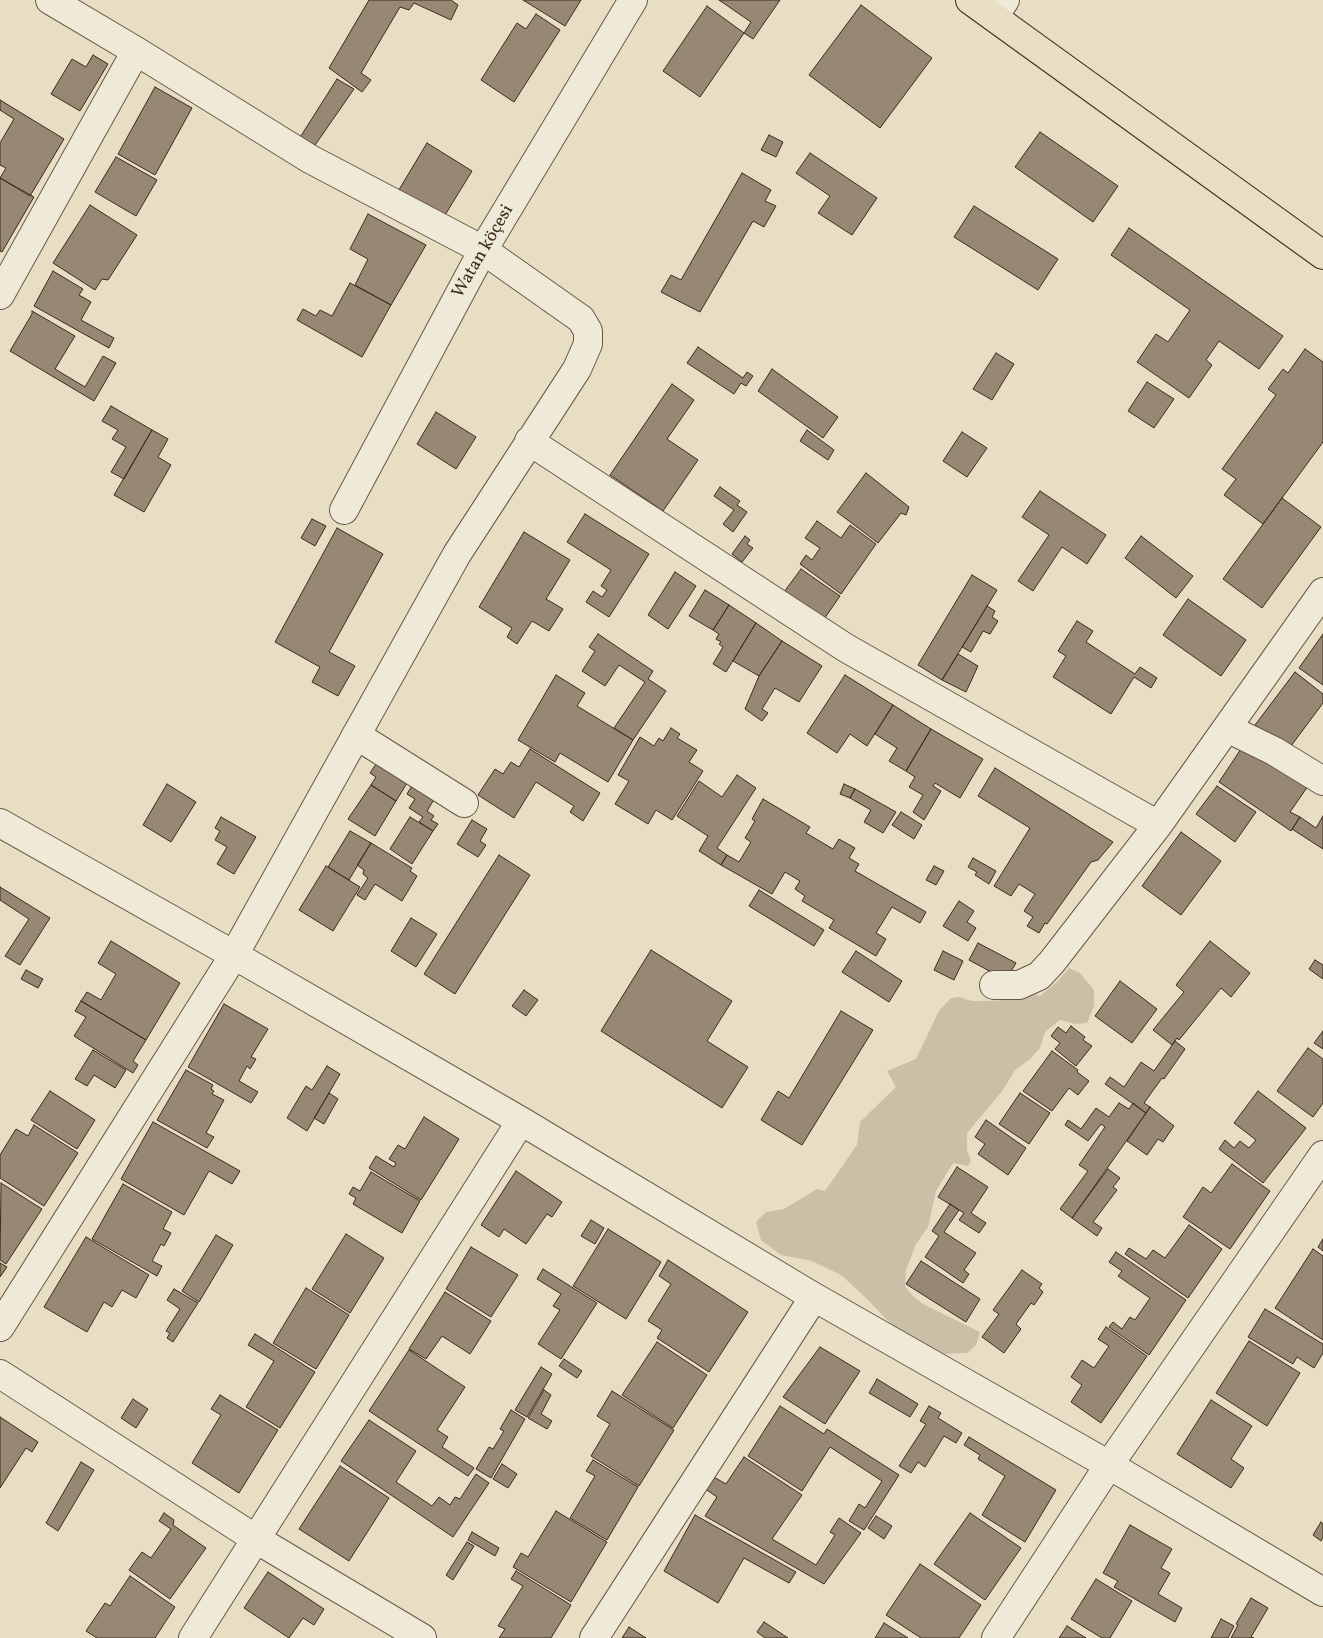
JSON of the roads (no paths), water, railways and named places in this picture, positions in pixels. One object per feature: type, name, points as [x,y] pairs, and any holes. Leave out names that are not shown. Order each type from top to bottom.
[{"type":"main road","points":[[970,0],[999,9],[1321,250]]},
{"type":"street","points":[[0,1327],[234,955],[457,554],[584,356],[588,344],[588,331],[581,319],[483,250],[310,159],[50,0]]},
{"type":"street","name":"Watan köçesi","points":[[344,510],[483,250],[633,0]]},
{"type":"street","points":[[0,295],[136,51]]},
{"type":"street","points":[[529,441],[846,648],[1158,825]]},
{"type":"street","points":[[994,985],[1019,985],[1039,976],[1052,962],[1158,825],[1323,592]]},
{"type":"street","points":[[1227,728],[1274,751],[1323,781]]},
{"type":"street","points":[[356,735],[464,803]]},
{"type":"street","points":[[0,823],[234,955],[521,1122],[814,1297],[1109,1465],[1323,1592]]},
{"type":"street","points":[[194,1638],[521,1122]]},
{"type":"street","points":[[996,1638],[1109,1465],[1323,1155]]},
{"type":"street","points":[[594,1638],[814,1297]]},
{"type":"street","points":[[0,1374],[256,1539],[422,1638]]}]
